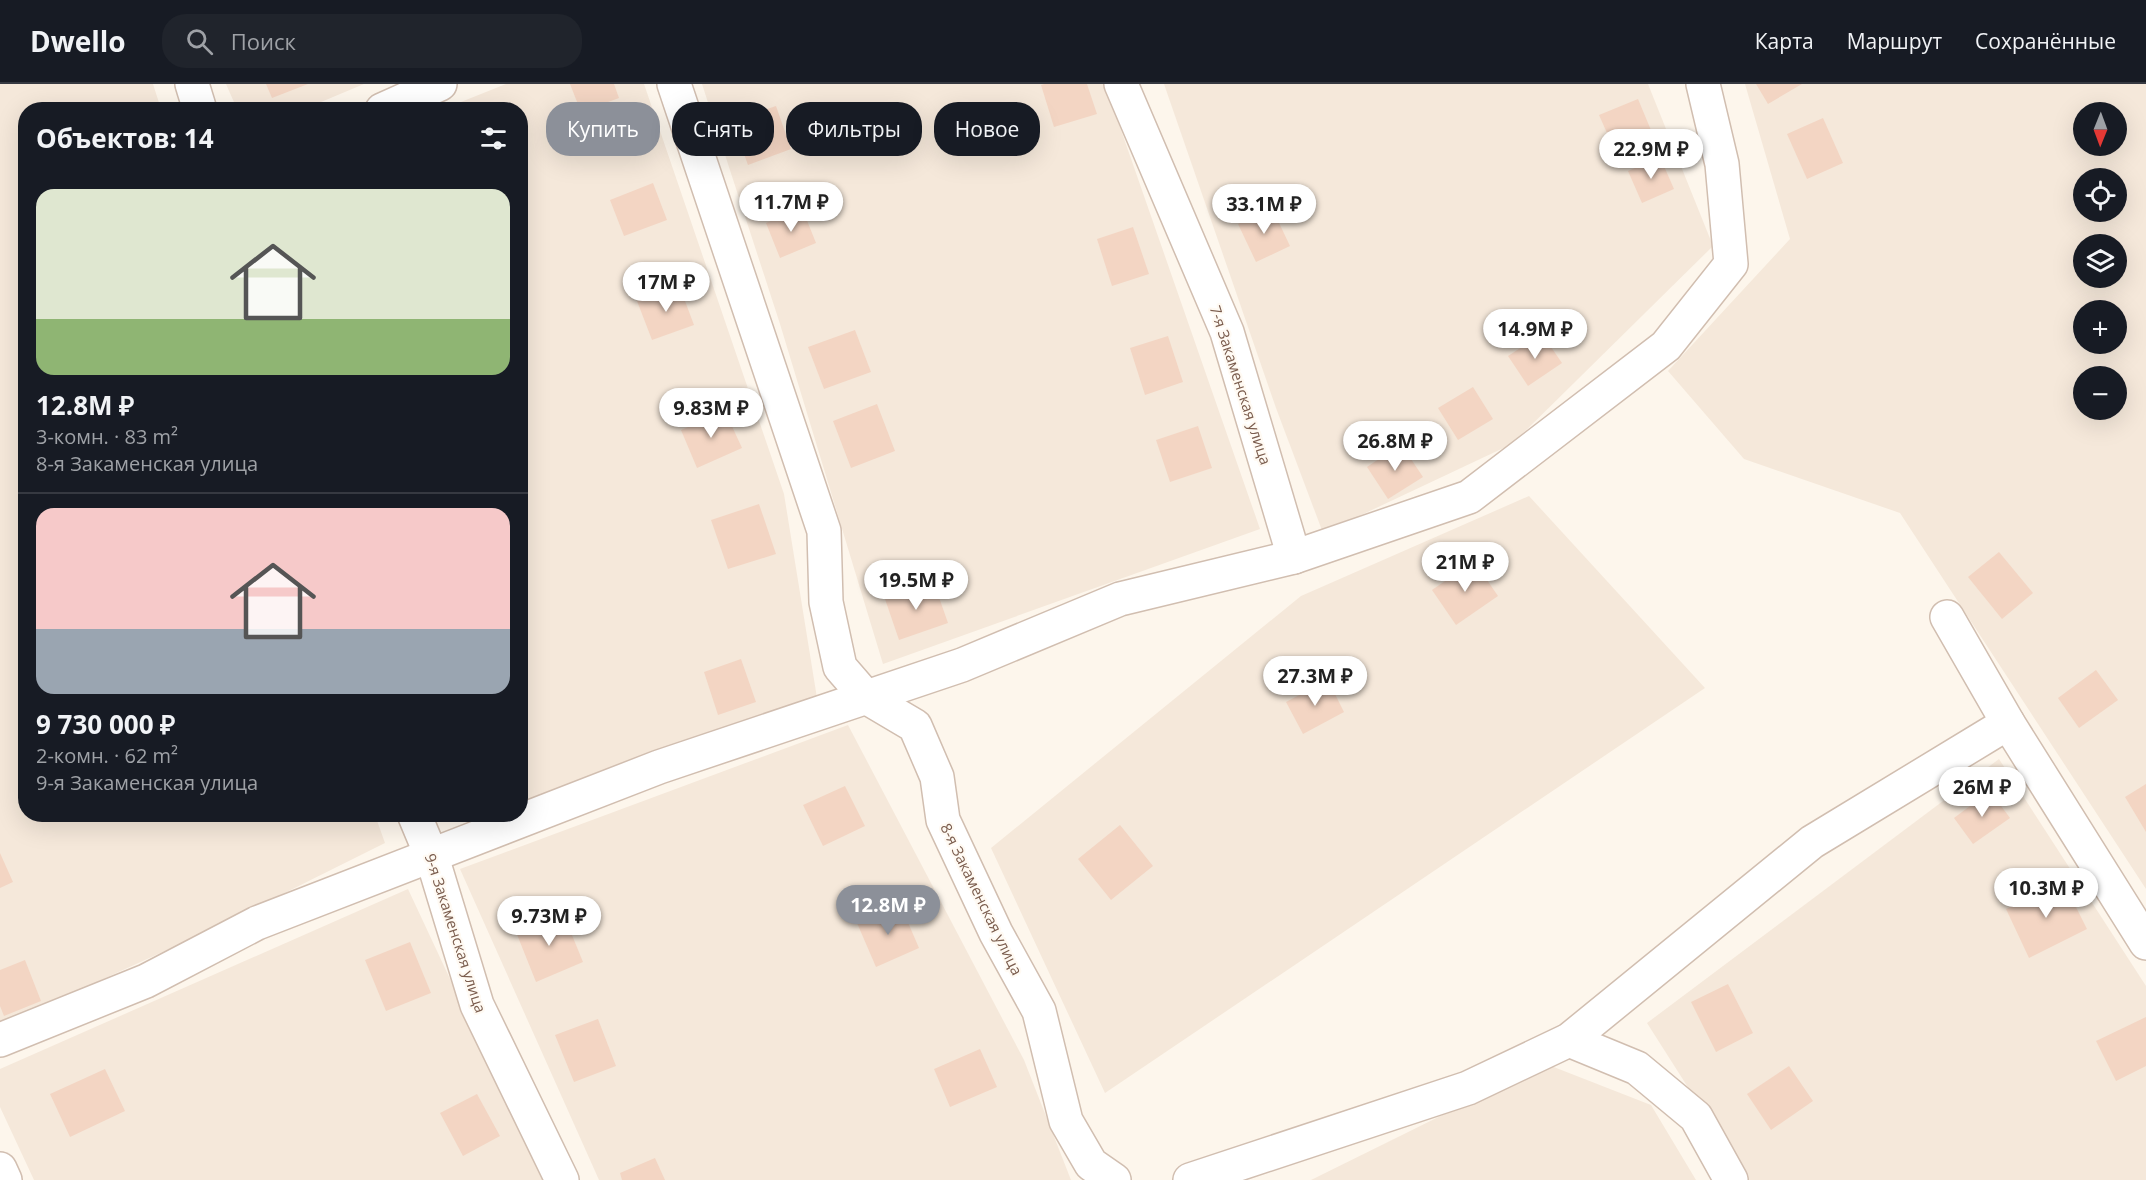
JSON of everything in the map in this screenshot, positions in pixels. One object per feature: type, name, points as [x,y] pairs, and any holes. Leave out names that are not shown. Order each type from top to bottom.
[{"type":"street","points":[[192,84],[198,102]]},
{"type":"street","points":[[400,102],[440,84]]},
{"type":"street","name":"8-я Закаменская улица","points":[[674,84],[824,531],[826,602],[840,667],[866,697],[915,726],[938,777],[943,820],[996,933],[1039,1011],[1066,1121],[1092,1164],[1114,1180]]},
{"type":"street","name":"7-я Закаменская улица","points":[[1121,84],[1227,332],[1294,557]]},
{"type":"street","points":[[528,819],[659,767],[962,665],[1120,600],[1294,557],[1469,497],[1666,345],[1731,264],[1722,164],[1703,84]]},
{"type":"street","points":[[1947,617],[2008,723],[2146,943]]},
{"type":"street","points":[[1190,1180],[1468,1088],[1569,1040],[1812,842],[2008,723]]},
{"type":"street","name":"9-я Закаменская улица","points":[[417,822],[432,857],[477,1005],[562,1180]]},
{"type":"street","points":[[0,1040],[146,981],[257,923],[520,822]]},
{"type":"street","points":[[1569,1040],[1637,1068],[1696,1117],[1731,1180]]},
{"type":"street","points":[[0,1169],[5,1180]]},
{"type":"shaded area","points":[[0,84],[153,84],[159,102],[18,102],[18,822],[378,822],[385,843],[202,934],[0,1026]]},
{"type":"shaded area","points":[[226,84],[364,84],[321,102],[234,102]]},
{"type":"shaded area","points":[[506,84],[644,84],[650,102],[546,102],[546,156],[660,156],[660,131],[784,494],[817,698],[528,806],[528,102],[461,102]]},
{"type":"shaded area","points":[[702,84],[1105,84],[1260,529],[883,664],[780,324],[725,156],[774,156],[774,102],[708,102]]},
{"type":"shaded area","points":[[1164,84],[1648,84],[1713,246],[1512,444],[1323,533],[1276,408]]},
{"type":"shaded area","points":[[1745,84],[2146,84],[2146,889],[1900,513],[1744,459],[1668,371],[1790,239]]},
{"type":"shaded area","points":[[1529,496],[1705,688],[1105,1093],[991,848],[1301,596]]},
{"type":"shaded area","points":[[848,725],[1024,1060],[1071,1180],[599,1180],[460,869]]},
{"type":"shaded area","points":[[1999,759],[2146,986],[2146,1180],[1747,1180],[1647,1023]]},
{"type":"shaded area","points":[[408,889],[544,1180],[34,1180],[0,1107],[0,1069]]},
{"type":"shaded area","points":[[1546,1064],[1651,1105],[1696,1180],[1311,1180]]},
{"type":"building","points":[[266,84],[308,84],[272,98]]},
{"type":"building","points":[[570,84],[614,84],[619,98],[608,102],[577,102]]},
{"type":"building","points":[[1087,84],[1097,114],[1054,127],[1041,85]]},
{"type":"building","points":[[1756,84],[1802,84],[1768,104]]},
{"type":"building","points":[[1638,99],[1653,135],[1615,151],[1599,115]]},
{"type":"building","points":[[776,106],[786,135],[786,151],[774,155],[774,107]]},
{"type":"building","points":[[1823,118],[1843,163],[1807,179],[1787,134]]},
{"type":"building","points":[[745,156],[772,156],[748,165]]},
{"type":"building","points":[[1660,157],[1674,189],[1642,203],[1628,171]]},
{"type":"building","points":[[653,183],[667,220],[624,236],[610,200]]},
{"type":"building","points":[[802,208],[816,243],[780,258],[766,223]]},
{"type":"building","points":[[1272,208],[1290,246],[1256,262],[1238,224]]},
{"type":"building","points":[[1133,227],[1149,274],[1112,286],[1097,239]]},
{"type":"building","points":[[679,285],[694,325],[652,340],[637,301]]},
{"type":"building","points":[[855,330],[871,372],[824,389],[808,347]]},
{"type":"building","points":[[1542,334],[1562,363],[1528,386],[1508,356]]},
{"type":"building","points":[[1168,336],[1183,382],[1145,395],[1130,348]]},
{"type":"building","points":[[1473,387],[1493,419],[1458,440],[1438,408]]},
{"type":"building","points":[[877,404],[895,451],[851,468],[833,421]]},
{"type":"building","points":[[725,411],[742,448],[697,468],[681,430]]},
{"type":"building","points":[[1198,426],[1212,468],[1170,482],[1156,440]]},
{"type":"building","points":[[1401,444],[1423,477],[1388,499],[1367,467]]},
{"type":"building","points":[[759,504],[776,554],[728,569],[711,520]]},
{"type":"building","points":[[1999,552],[2033,593],[2002,619],[1968,577]]},
{"type":"building","points":[[1474,561],[1498,596],[1456,625],[1432,590]]},
{"type":"building","points":[[934,583],[948,623],[899,640],[885,599]]},
{"type":"building","points":[[741,659],[756,702],[718,715],[704,672]]},
{"type":"building","points":[[2096,670],[2118,700],[2079,728],[2058,698]]},
{"type":"building","points":[[1328,680],[1344,712],[1303,734],[1286,702]]},
{"type":"building","points":[[2146,784],[2146,832],[2125,797]]},
{"type":"building","points":[[845,786],[865,826],[823,846],[803,805]]},
{"type":"building","points":[[1990,791],[2010,818],[1973,844],[1954,818]]},
{"type":"building","points":[[1120,825],[1153,866],[1111,900],[1078,859]]},
{"type":"building","points":[[0,853],[13,882],[0,888]]},
{"type":"building","points":[[2063,881],[2087,929],[2029,958],[2006,909]]},
{"type":"building","points":[[900,904],[919,948],[876,967],[857,923]]},
{"type":"building","points":[[563,913],[583,962],[536,982],[516,932]]},
{"type":"building","points":[[410,942],[431,993],[386,1011],[365,960]]},
{"type":"building","points":[[25,960],[41,1001],[4,1016],[0,1006],[0,970]]},
{"type":"building","points":[[1728,984],[1753,1033],[1716,1052],[1691,1002]]},
{"type":"building","points":[[2146,1017],[2146,1066],[2116,1081],[2096,1041]]},
{"type":"building","points":[[598,1019],[616,1066],[574,1082],[555,1035]]},
{"type":"building","points":[[980,1049],[997,1087],[950,1107],[934,1069]]},
{"type":"building","points":[[1789,1066],[1813,1101],[1771,1130],[1747,1094]]},
{"type":"building","points":[[105,1069],[125,1111],[70,1137],[50,1094]]},
{"type":"building","points":[[477,1094],[500,1136],[463,1156],[440,1113]]},
{"type":"building","points":[[655,1158],[665,1180],[622,1180],[620,1173]]}]
